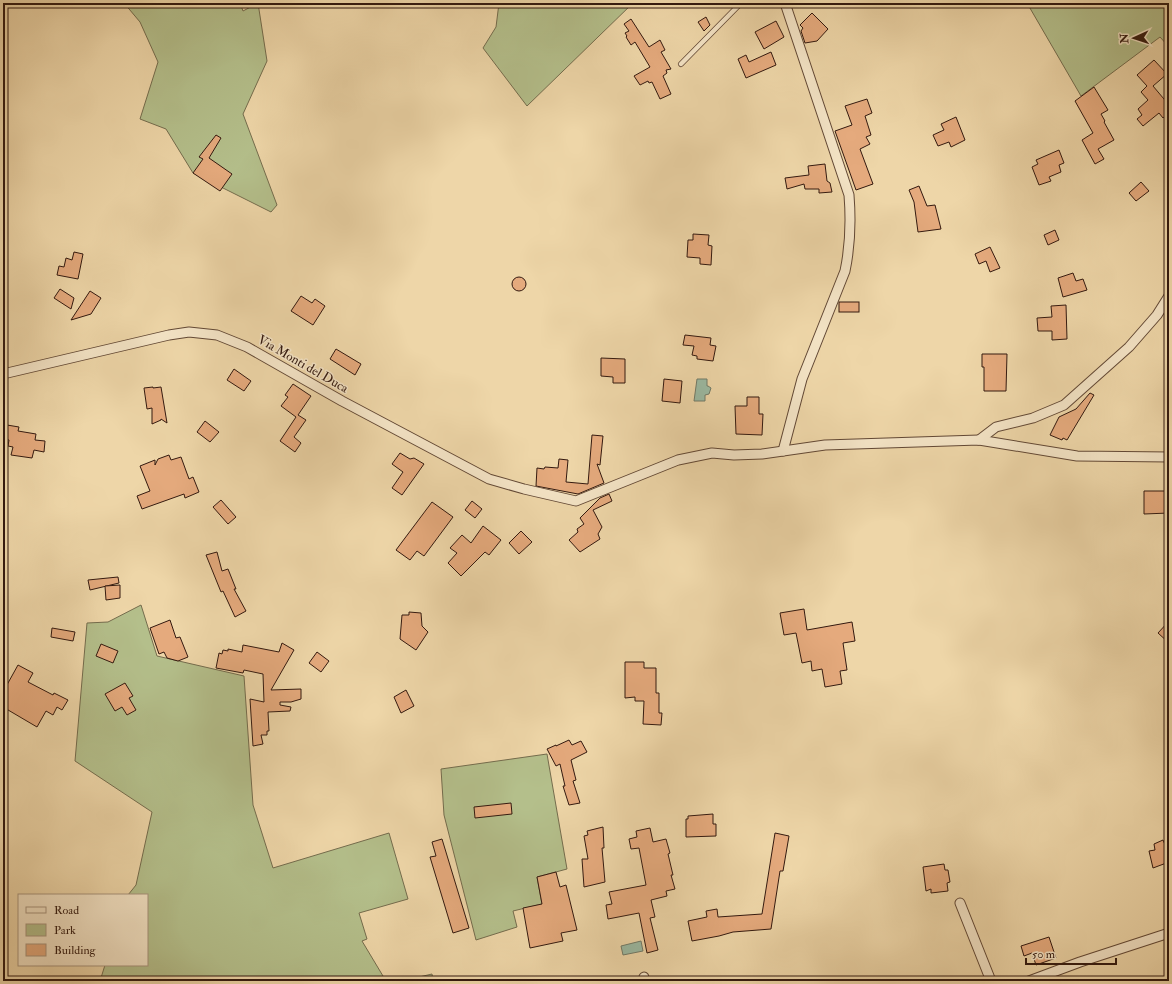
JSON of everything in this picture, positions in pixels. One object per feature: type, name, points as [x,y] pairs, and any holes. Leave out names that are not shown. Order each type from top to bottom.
[{"type":"street","points":[[786,3],[849,195],[850,207],[849,254],[845,271],[802,379],[783,451],[825,446],[979,440],[1077,456],[1169,457]]},
{"type":"street","points":[[979,440],[996,427],[1033,418],[1064,405],[1129,347],[1157,315],[1169,296]]},
{"type":"street","name":"Via Monti del Duca","points":[[3,374],[169,335],[189,332],[217,336],[247,347],[342,401],[489,479],[576,501],[678,460],[712,453],[734,455],[762,454],[783,451]]},
{"type":"street","points":[[960,903],[991,981]]},
{"type":"street","points":[[1029,981],[1080,962],[1169,933]]},
{"type":"lane","points":[[681,64],[741,3]]},
{"type":"green space","points":[[124,3],[240,3],[243,11],[258,3],[267,61],[243,114],[277,205],[271,212],[193,173],[166,129],[140,119],[158,62],[140,22]]},
{"type":"green space","points":[[499,3],[633,3],[527,106],[483,48],[496,27]]},
{"type":"green space","points":[[1027,3],[1169,3],[1169,47],[1160,37],[1081,96]]},
{"type":"green space","points":[[141,605],[157,656],[244,676],[253,805],[273,868],[389,833],[408,899],[359,913],[367,939],[362,941],[386,981],[100,981],[105,966],[148,966],[148,894],[129,894],[136,885],[152,812],[75,761],[87,623],[108,622]]},
{"type":"green space","points":[[547,754],[567,869],[537,877],[542,904],[513,911],[517,927],[476,940],[444,815],[441,769]]},
{"type":"green space","points":[[432,974],[433,981],[402,981]]},
{"type":"shaded area","points":[[697,379],[707,379],[707,386],[711,388],[709,394],[705,395],[705,401],[694,401]]},
{"type":"shaded area","points":[[641,941],[643,951],[623,955],[621,946]]},
{"type":"building","points":[[812,13],[828,29],[817,41],[805,43],[801,31],[803,28],[800,25]]},
{"type":"building","points":[[706,17],[710,25],[704,31],[698,22]]},
{"type":"building","points":[[631,19],[649,47],[660,40],[665,50],[661,52],[671,69],[666,70],[667,73],[663,76],[671,94],[660,99],[652,82],[649,83],[648,81],[640,85],[634,76],[650,67],[635,42],[631,45],[626,37],[627,36],[625,33],[629,31],[624,24]]},
{"type":"building","points":[[776,21],[784,37],[764,49],[755,32]]},
{"type":"building","points":[[771,52],[776,65],[746,78],[738,59],[746,55],[749,62]]},
{"type":"building","points":[[1154,60],[1167,74],[1153,86],[1169,105],[1169,113],[1163,118],[1159,113],[1143,126],[1137,119],[1142,115],[1138,109],[1148,100],[1141,92],[1147,86],[1137,75]]},
{"type":"building","points":[[1094,87],[1108,110],[1101,114],[1114,140],[1098,149],[1104,159],[1095,164],[1082,140],[1093,133],[1075,101]]},
{"type":"building","points":[[867,99],[872,113],[865,116],[871,135],[866,137],[870,144],[860,149],[873,184],[856,190],[835,131],[852,125],[845,106]]},
{"type":"building","points":[[956,117],[965,140],[951,147],[949,142],[938,146],[933,135],[944,130],[941,124]]},
{"type":"building","points":[[216,135],[221,138],[209,158],[232,174],[220,191],[193,173],[203,159],[199,157]]},
{"type":"building","points":[[1059,150],[1064,163],[1059,165],[1061,172],[1049,177],[1051,181],[1039,185],[1032,167],[1038,164],[1036,160]]},
{"type":"building","points":[[825,164],[827,181],[830,183],[832,192],[819,193],[819,189],[805,189],[804,184],[787,189],[785,178],[809,175],[808,166]]},
{"type":"building","points":[[1141,182],[1149,191],[1136,201],[1129,193]]},
{"type":"building","points":[[919,186],[927,206],[935,205],[941,229],[918,232],[914,202],[909,190]]},
{"type":"building","points":[[1055,230],[1059,240],[1048,245],[1044,235]]},
{"type":"building","points":[[693,234],[709,235],[708,245],[712,246],[711,265],[700,264],[700,258],[687,257],[688,240],[693,240]]},
{"type":"building","points":[[990,247],[1000,268],[990,272],[986,261],[979,264],[975,254]]},
{"type":"building","points":[[74,252],[83,254],[78,279],[57,275],[59,266],[64,267],[66,258],[72,260]]},
{"type":"building","points":[[1073,273],[1076,281],[1083,279],[1087,290],[1063,297],[1058,278]]},
{"type":"building","points":[[519,277],[524,279],[526,284],[524,289],[519,291],[514,289],[512,284],[514,279]]},
{"type":"building","points":[[60,289],[74,298],[71,309],[54,298]]},
{"type":"building","points":[[90,291],[101,298],[91,314],[71,320]]},
{"type":"building","points":[[301,296],[312,303],[315,299],[325,306],[313,325],[291,311]]},
{"type":"building","points":[[839,302],[859,302],[859,312],[839,312]]},
{"type":"building","points":[[1066,305],[1067,339],[1052,340],[1052,331],[1038,331],[1037,318],[1052,317],[1051,306]]},
{"type":"building","points":[[685,335],[711,338],[710,345],[716,346],[713,361],[697,359],[697,356],[692,355],[694,346],[683,345]]},
{"type":"building","points":[[336,349],[361,364],[355,375],[330,359]]},
{"type":"building","points":[[982,354],[1007,354],[1006,391],[984,391],[984,367],[982,367]]},
{"type":"building","points":[[601,358],[625,359],[625,383],[613,383],[613,377],[601,376]]},
{"type":"building","points":[[234,369],[251,381],[244,391],[227,380]]},
{"type":"building","points":[[664,379],[682,381],[680,403],[662,401]]},
{"type":"building","points":[[293,384],[311,396],[298,415],[306,420],[294,437],[301,443],[295,452],[280,441],[296,417],[281,406],[288,397],[285,395]]},
{"type":"building","points":[[161,387],[167,423],[161,419],[152,424],[152,408],[147,409],[144,388]]},
{"type":"building","points":[[1090,393],[1094,395],[1067,440],[1063,438],[1062,440],[1050,435],[1059,417],[1076,409]]},
{"type":"building","points":[[747,397],[759,397],[759,414],[763,414],[762,435],[736,434],[735,406],[747,406]]},
{"type":"building","points":[[205,421],[219,432],[210,442],[197,432]]},
{"type":"building","points":[[7,425],[19,427],[18,431],[36,434],[35,440],[45,441],[44,452],[34,450],[32,458],[11,455],[13,447],[8,446],[9,440],[4,439]]},
{"type":"building","points":[[592,435],[603,436],[600,465],[597,464],[604,483],[578,494],[536,486],[537,468],[558,468],[559,459],[568,460],[566,482],[588,484]]},
{"type":"building","points":[[400,453],[410,459],[414,458],[424,464],[402,495],[392,488],[403,472],[392,464]]},
{"type":"building","points":[[169,455],[171,460],[181,457],[189,479],[193,477],[199,492],[185,498],[184,494],[142,509],[137,496],[150,491],[140,466],[155,460],[155,465],[158,459]]},
{"type":"building","points":[[1144,491],[1166,491],[1166,498],[1169,497],[1169,513],[1144,514]]},
{"type":"building","points":[[609,494],[612,501],[593,510],[602,527],[598,534],[600,539],[580,552],[569,540],[578,532],[577,529],[584,524],[580,518],[600,498]]},
{"type":"building","points":[[221,500],[236,517],[228,524],[213,507]]},
{"type":"building","points":[[472,501],[482,509],[475,518],[465,510]]},
{"type":"building","points":[[432,502],[453,517],[424,556],[417,551],[410,560],[396,550]]},
{"type":"building","points":[[483,526],[501,540],[489,555],[485,552],[461,576],[448,563],[457,553],[450,548],[462,535],[471,543]]},
{"type":"building","points":[[521,531],[532,542],[519,554],[509,543]]},
{"type":"building","points":[[217,552],[222,571],[228,569],[236,589],[234,589],[246,611],[235,617],[223,591],[221,592],[206,555]]},
{"type":"building","points":[[118,577],[119,583],[90,590],[88,580]]},
{"type":"building","points":[[120,585],[120,598],[106,600],[105,586]]},
{"type":"building","points":[[804,609],[807,630],[852,622],[855,641],[843,643],[847,670],[840,671],[842,684],[825,687],[822,669],[812,671],[811,661],[802,663],[796,633],[784,635],[780,613]]},
{"type":"building","points":[[409,612],[421,613],[422,626],[428,632],[416,650],[400,639],[402,615],[409,615]]},
{"type":"building","points":[[170,620],[176,638],[180,637],[188,657],[178,661],[167,658],[164,652],[159,654],[150,628]]},
{"type":"building","points":[[1169,621],[1169,643],[1158,633]]},
{"type":"building","points":[[52,628],[75,632],[73,641],[51,637]]},
{"type":"building","points":[[282,643],[294,650],[271,690],[301,689],[301,699],[291,702],[280,702],[280,705],[291,707],[290,711],[268,712],[269,731],[267,731],[267,735],[261,735],[263,744],[253,746],[250,699],[264,702],[263,674],[244,670],[243,673],[216,668],[219,653],[222,654],[223,650],[228,651],[228,649],[242,652],[243,645],[279,652]]},
{"type":"building","points":[[101,644],[118,651],[113,663],[96,656]]},
{"type":"building","points":[[317,652],[329,661],[321,672],[309,663]]},
{"type":"building","points":[[625,662],[644,662],[644,668],[656,668],[656,693],[659,693],[659,713],[662,713],[661,725],[643,724],[644,701],[635,701],[635,697],[625,698]]},
{"type":"building","points":[[18,665],[33,673],[28,682],[53,695],[54,693],[68,700],[62,710],[57,707],[53,715],[46,711],[37,727],[3,707],[3,692]]},
{"type":"building","points":[[125,683],[133,696],[129,698],[136,710],[127,715],[122,707],[115,711],[105,694]]},
{"type":"building","points":[[406,690],[414,706],[401,713],[394,697]]},
{"type":"building","points":[[569,740],[572,745],[581,741],[587,752],[571,760],[576,780],[573,781],[580,803],[569,805],[563,786],[565,786],[560,764],[556,766],[547,749]]},
{"type":"building","points":[[511,803],[512,814],[475,818],[474,807]]},
{"type":"building","points":[[713,814],[713,824],[716,824],[716,836],[686,837],[686,819],[688,819],[688,816]]},
{"type":"building","points":[[603,827],[604,848],[602,848],[605,882],[584,887],[582,859],[588,859],[584,836],[588,835],[587,831]]},
{"type":"building","points":[[650,828],[653,842],[666,839],[670,853],[668,854],[673,875],[671,875],[675,889],[666,891],[667,896],[651,900],[655,917],[650,918],[658,950],[647,953],[639,913],[608,919],[606,905],[612,904],[609,892],[646,885],[639,848],[631,849],[629,839],[637,837],[636,831]]},
{"type":"building","points":[[775,833],[789,836],[783,871],[780,871],[771,929],[733,932],[692,941],[688,921],[707,917],[706,911],[717,909],[718,917],[762,914]]},
{"type":"building","points":[[442,839],[469,928],[453,933],[430,857],[436,856],[432,842]]},
{"type":"building","points":[[1163,840],[1166,847],[1169,846],[1169,862],[1153,868],[1149,851],[1155,850],[1154,844]]},
{"type":"building","points":[[944,864],[945,870],[948,870],[950,882],[947,883],[948,891],[931,893],[931,889],[926,891],[923,867]]},
{"type":"building","points":[[556,872],[560,887],[566,885],[577,930],[561,933],[563,941],[530,948],[523,908],[542,904],[537,877]]},
{"type":"building","points":[[1049,937],[1056,958],[1036,965],[1032,953],[1024,956],[1021,946]]}]
